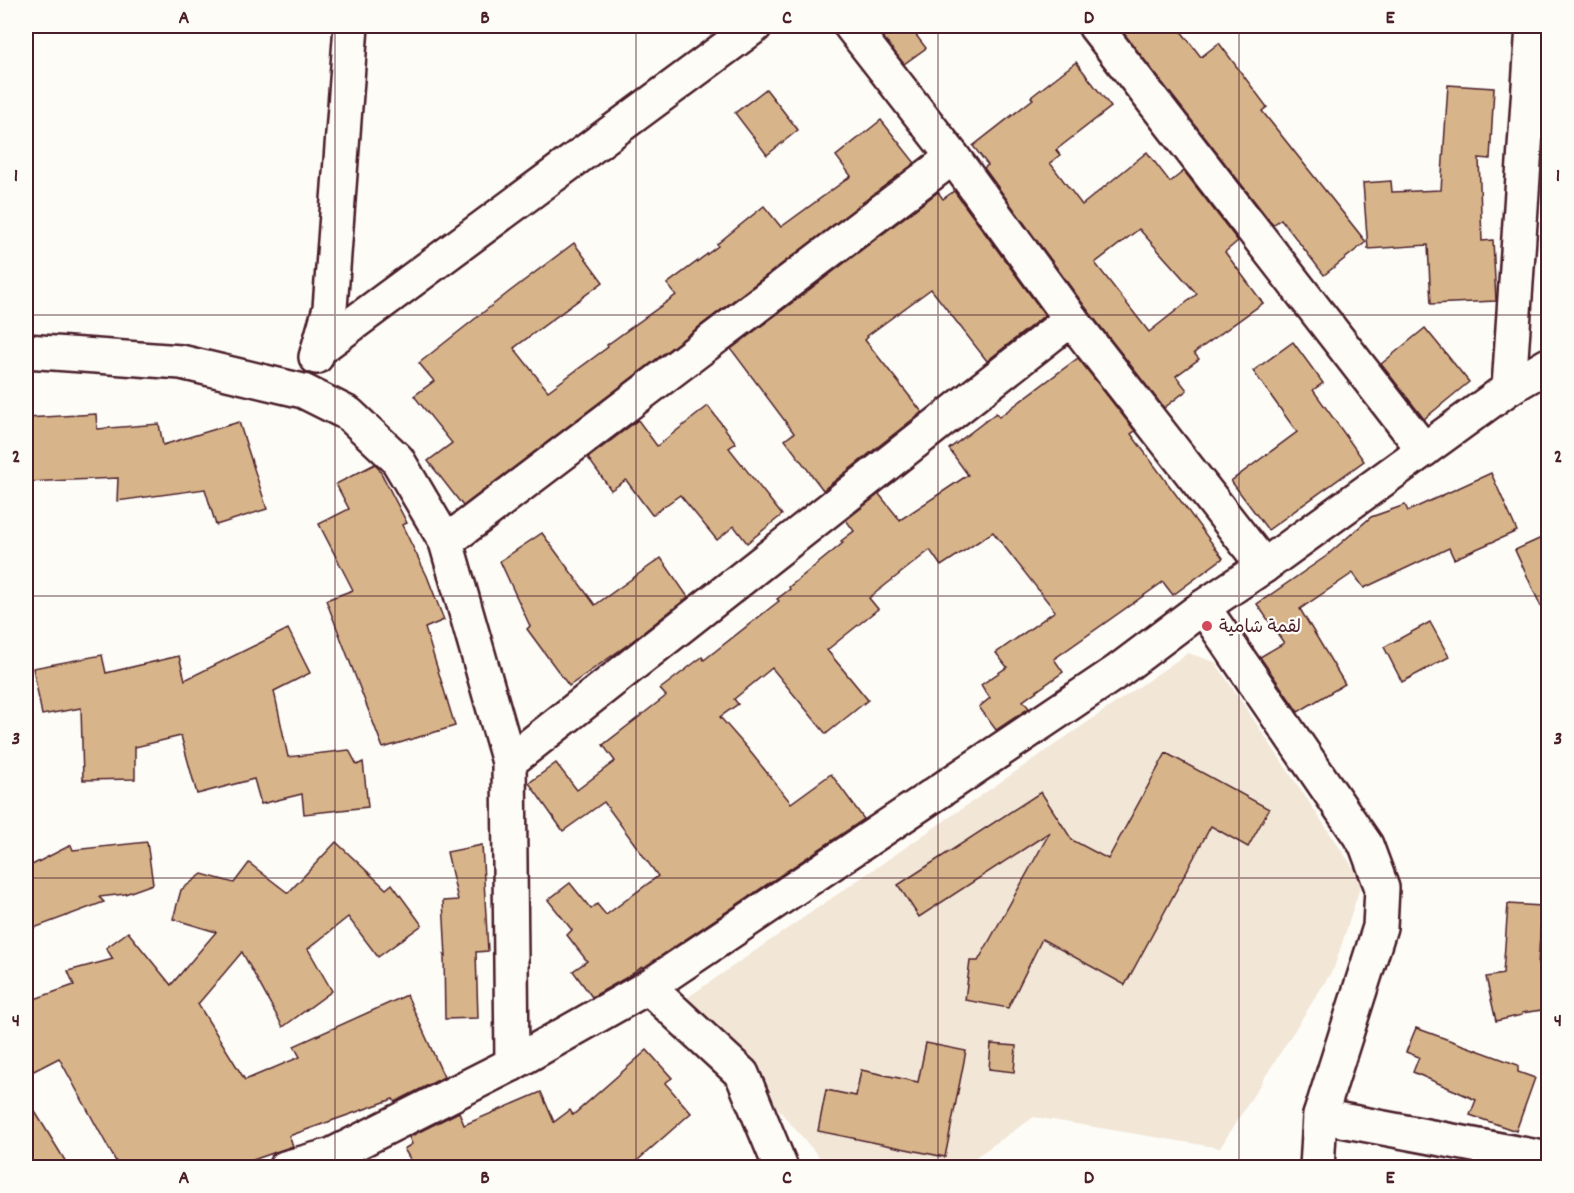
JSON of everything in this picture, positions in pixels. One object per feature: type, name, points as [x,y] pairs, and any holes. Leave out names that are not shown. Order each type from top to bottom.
[{"type":"street","points":[[303,391],[319,349],[330,308],[351,26]]},
{"type":"street","points":[[319,349],[755,26]]},
{"type":"street","points":[[851,26],[953,157],[1071,319],[1264,566]]},
{"type":"street","points":[[1095,26],[1424,450]]},
{"type":"street","points":[[1509,388],[1533,26]]},
{"type":"street","points":[[446,542],[953,157]]},
{"type":"street","points":[[509,762],[1071,319]]},
{"type":"street","points":[[26,351],[181,362],[303,391],[349,414],[397,459],[446,542],[509,762],[512,1064]]},
{"type":"street","points":[[285,1167],[332,1155],[512,1064],[648,987],[1118,671],[1203,607],[1264,566],[1509,388],[1548,365]]},
{"type":"street","points":[[1203,607],[1366,845],[1382,888],[1380,927],[1320,1116],[1317,1167]]},
{"type":"street","points":[[648,987],[742,1074],[781,1167]]},
{"type":"street","points":[[1320,1116],[1548,1159]]},
{"type":"shaded area","points":[[1188,653],[1215,662],[1362,881],[1334,968],[1220,1148],[1034,1117],[961,1167],[828,1167],[684,1000]]},
{"type":"building","points":[[874,26],[909,26],[926,48],[904,64]]},
{"type":"building","points":[[1118,26],[1177,26],[1201,57],[1219,43],[1267,107],[1262,111],[1366,242],[1324,275],[1281,219],[1273,225]]},
{"type":"building","points":[[1076,62],[1111,107],[1056,150],[1060,155],[1050,163],[1082,205],[1147,152],[1170,182],[1184,171],[1238,241],[1225,252],[1263,303],[1194,353],[1199,359],[1176,376],[1187,390],[1164,408],[1086,308],[984,168],[988,165],[973,146],[1033,99],[1031,97]],"holes":[[[1139,229],[1197,294],[1149,332],[1095,263]]]},
{"type":"building","points":[[1448,85],[1494,88],[1490,159],[1479,158],[1482,241],[1493,240],[1496,301],[1431,304],[1428,245],[1368,249],[1363,183],[1391,181],[1392,192],[1441,190]]},
{"type":"building","points":[[766,89],[798,130],[767,155],[735,113]]},
{"type":"building","points":[[881,120],[915,163],[463,506],[428,461],[452,443],[414,396],[434,381],[419,363],[574,243],[603,282],[514,348],[548,391],[676,295],[667,284],[718,246],[717,244],[764,206],[781,227],[851,176],[836,156]]},
{"type":"building","points":[[954,191],[1045,315],[987,361],[931,289],[867,336],[865,340],[922,412],[823,490],[785,440],[794,433],[731,349],[938,192],[943,199]]},
{"type":"building","points":[[1425,328],[1469,382],[1424,419],[1381,364]]},
{"type":"building","points":[[1293,342],[1323,383],[1313,390],[1364,461],[1268,530],[1231,481],[1297,432],[1253,371]]},
{"type":"building","points":[[1078,358],[1135,431],[1131,434],[1223,558],[1173,595],[1163,582],[1054,659],[1063,672],[1023,701],[1029,708],[996,730],[979,707],[990,698],[981,685],[1007,667],[996,653],[1055,611],[993,532],[941,566],[930,550],[869,598],[878,609],[827,650],[868,700],[826,734],[772,668],[734,699],[738,704],[720,717],[791,803],[831,774],[864,819],[643,968],[592,997],[573,971],[587,961],[567,935],[572,930],[548,900],[570,883],[591,909],[597,904],[606,915],[658,876],[604,802],[563,831],[529,783],[556,763],[577,790],[615,761],[603,745],[666,696],[660,689],[702,657],[704,660],[779,601],[777,599],[790,589],[789,587],[843,543],[841,541],[854,531],[846,520],[879,494],[900,520],[968,475],[949,449],[996,413],[999,417]]},
{"type":"building","points":[[708,406],[736,443],[729,448],[782,515],[747,543],[734,526],[717,540],[680,495],[652,515],[626,480],[611,490],[588,458],[638,420],[657,446]]},
{"type":"building","points":[[96,414],[97,429],[159,424],[163,445],[239,422],[267,509],[216,525],[205,489],[117,501],[118,478],[26,482],[26,418]]},
{"type":"building","points":[[375,464],[407,523],[402,525],[427,576],[444,620],[425,628],[455,726],[383,748],[326,600],[353,590],[319,524],[349,509],[336,484]]},
{"type":"building","points":[[1491,473],[1517,531],[1454,559],[1449,548],[1364,588],[1353,573],[1300,609],[1345,684],[1298,712],[1260,657],[1284,643],[1257,604],[1325,557],[1371,517],[1405,505],[1408,511]]},
{"type":"building","points":[[542,533],[595,605],[661,558],[688,597],[630,643],[569,686],[527,629],[530,626],[500,561]]},
{"type":"building","points":[[1548,535],[1548,622],[1515,550]]},
{"type":"building","points":[[1430,622],[1449,657],[1402,682],[1384,647]]},
{"type":"building","points":[[288,629],[310,673],[274,691],[288,757],[349,750],[357,765],[363,762],[368,807],[304,814],[302,794],[261,804],[254,779],[197,794],[181,736],[135,747],[135,779],[83,780],[81,708],[42,715],[33,668],[102,655],[106,673],[179,656],[185,680]]},
{"type":"building","points":[[1166,753],[1269,809],[1248,847],[1211,826],[1125,985],[1042,939],[1008,1008],[965,1000],[970,961],[978,961],[1050,832],[919,917],[898,885],[1041,792],[1072,840],[1108,859]]},
{"type":"building","points":[[147,842],[153,884],[125,894],[99,897],[104,902],[26,931],[26,868],[71,845],[73,850]]},
{"type":"building","points":[[336,842],[386,889],[392,884],[422,925],[378,957],[348,917],[308,949],[332,991],[283,1027],[242,952],[198,1004],[245,1080],[300,1057],[294,1046],[407,995],[444,1077],[395,1102],[393,1099],[289,1136],[293,1146],[233,1167],[119,1167],[59,1058],[26,1075],[26,1002],[74,985],[68,971],[113,959],[106,948],[128,932],[171,985],[216,932],[173,919],[181,890],[202,874],[234,883],[249,863],[288,893]]},
{"type":"building","points":[[482,845],[488,951],[476,952],[478,1018],[445,1019],[444,955],[446,957],[443,901],[458,900],[447,852]]},
{"type":"building","points":[[1508,904],[1542,906],[1538,965],[1548,963],[1548,1009],[1522,1013],[1522,1015],[1496,1021],[1486,977],[1503,974]]},
{"type":"building","points":[[1416,1028],[1518,1065],[1518,1072],[1535,1078],[1516,1131],[1470,1115],[1476,1100],[1413,1072],[1419,1057],[1406,1052]]},
{"type":"building","points":[[926,1043],[966,1051],[945,1157],[818,1131],[826,1090],[856,1096],[861,1070],[918,1082]]},
{"type":"building","points":[[991,1044],[1016,1046],[1014,1072],[989,1069]]},
{"type":"building","points":[[647,1050],[672,1078],[665,1083],[691,1113],[630,1167],[415,1167],[404,1149],[412,1144],[409,1137],[459,1112],[464,1125],[541,1092],[554,1122],[570,1110],[573,1115]]},
{"type":"building","points":[[26,1097],[69,1167],[26,1167]]},
{"type":"place","name":"لقمة شامية","points":[[1207,626]]}]
